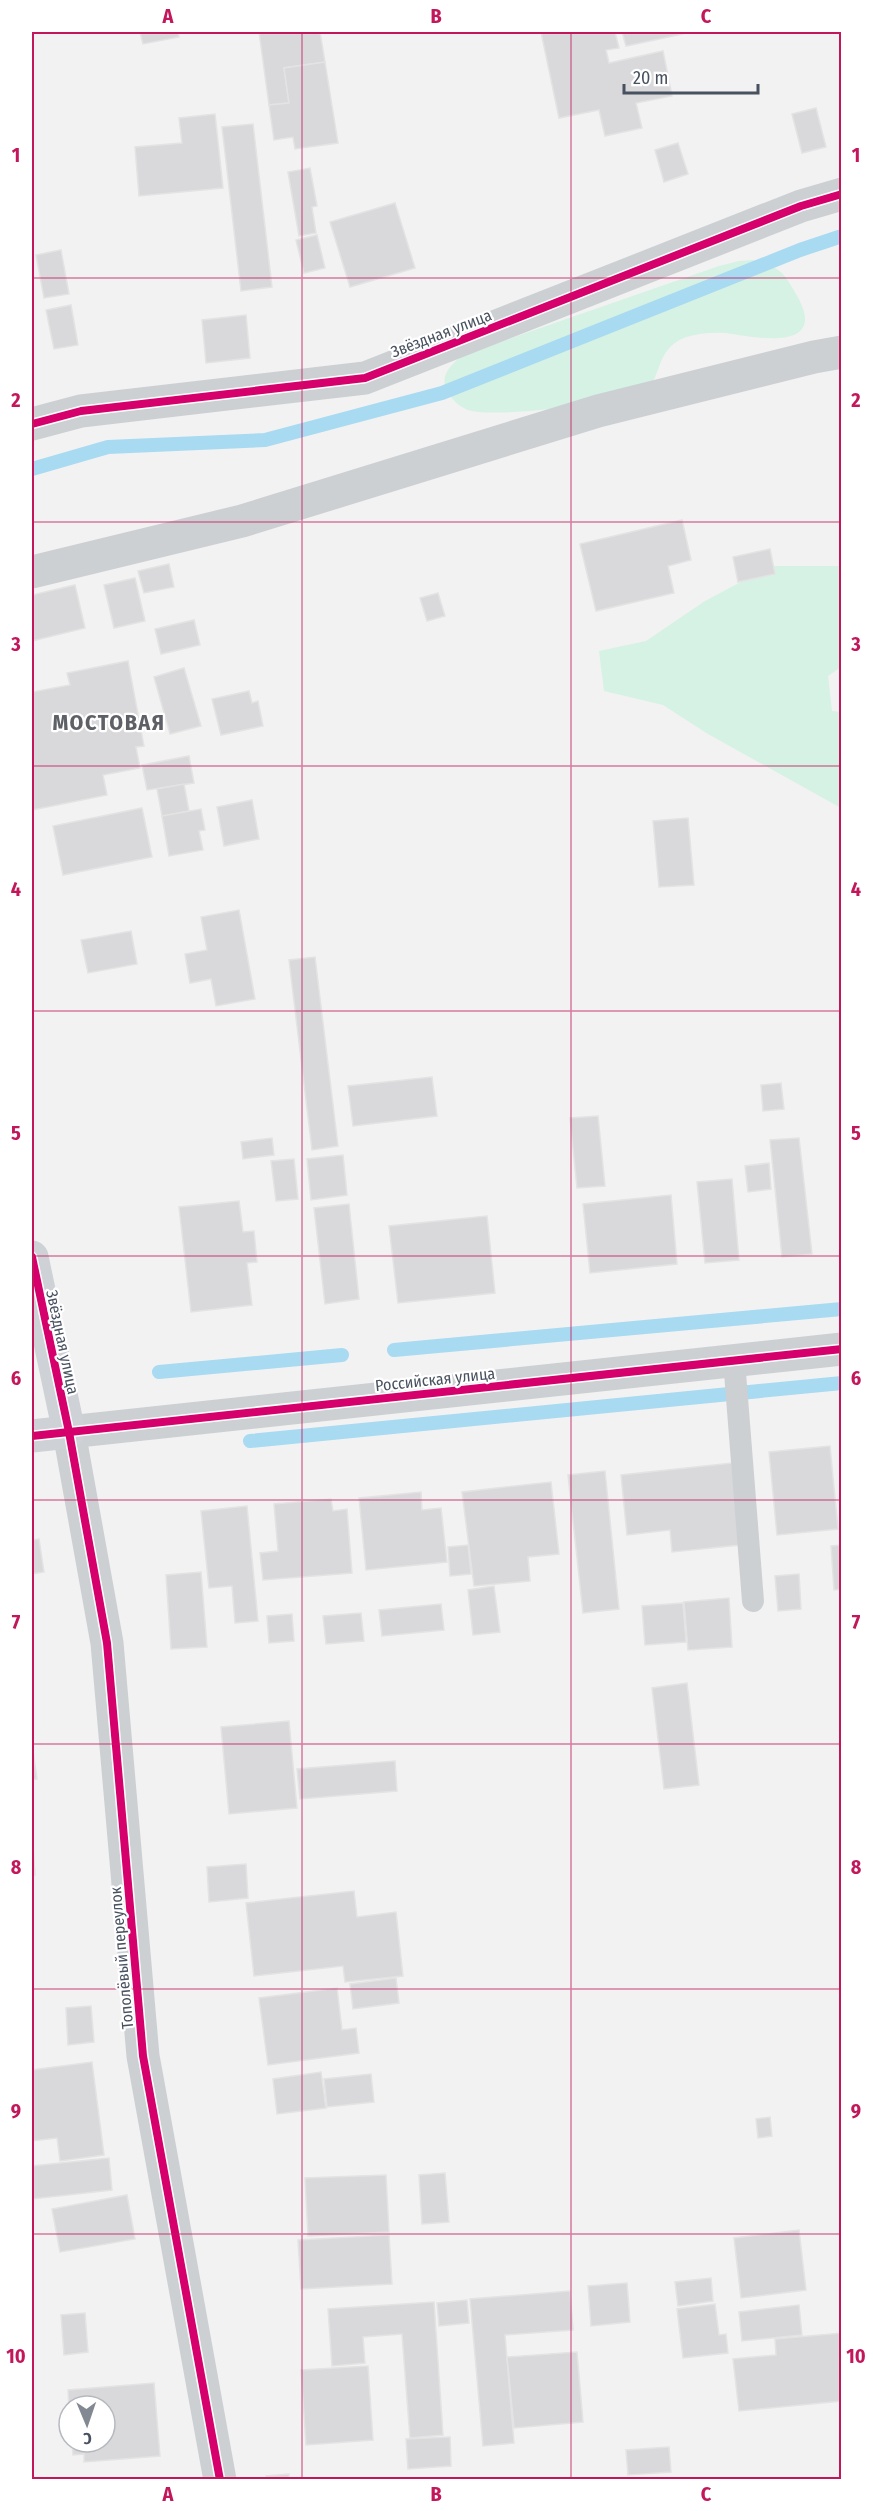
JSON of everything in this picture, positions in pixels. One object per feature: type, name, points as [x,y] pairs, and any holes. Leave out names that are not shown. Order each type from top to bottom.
[{"type":"street","name":"Звёздная улица","points":[[32,424],[81,411],[365,378],[801,206],[842,194]]},
{"type":"street","points":[[32,572],[242,521],[598,411],[842,352]]},
{"type":"street","name":"Звёздная улица","points":[[32,1257],[69,1432]]},
{"type":"street","name":"Российская улица","points":[[32,1436],[842,1349]]},
{"type":"street","name":"Тополёвый переулок","points":[[69,1432],[106,1642],[143,2056],[220,2480]]},
{"type":"lane","points":[[734,1360],[753,1600]]},
{"type":"green space","points":[[753,260],[770,265],[779,271],[798,297],[805,321],[801,330],[794,335],[771,338],[716,333],[686,337],[675,342],[668,349],[654,380],[643,391],[584,405],[532,411],[472,411],[456,403],[446,388],[446,374],[463,355],[719,266]]},
{"type":"green space","points":[[771,566],[841,566],[841,667],[828,676],[832,711],[841,712],[841,808],[708,734],[663,705],[604,691],[599,651],[646,641],[705,601]]},
{"type":"building","points":[[140,32],[178,32],[179,37],[143,44]]},
{"type":"building","points":[[259,32],[320,32],[325,62],[284,68],[289,103],[269,105]]},
{"type":"building","points":[[541,32],[615,32],[619,48],[606,50],[609,63],[663,51],[672,96],[636,103],[642,128],[605,136],[599,110],[559,118]]},
{"type":"building","points":[[622,32],[683,32],[683,34],[626,46]]},
{"type":"building","points":[[325,62],[338,143],[295,149],[293,137],[274,140],[269,105],[289,103],[284,68]]},
{"type":"building","points":[[816,108],[826,147],[802,153],[792,114]]},
{"type":"building","points":[[215,114],[223,188],[139,196],[135,147],[182,143],[179,118]]},
{"type":"building","points":[[253,124],[272,287],[241,291],[222,127]]},
{"type":"building","points":[[678,143],[688,174],[664,182],[655,150]]},
{"type":"building","points":[[310,168],[317,206],[312,207],[316,233],[299,236],[288,172]]},
{"type":"building","points":[[395,203],[415,268],[350,287],[330,222]]},
{"type":"building","points":[[317,235],[325,268],[304,273],[296,240]]},
{"type":"building","points":[[61,250],[69,294],[44,298],[36,255]]},
{"type":"building","points":[[71,305],[78,345],[54,349],[46,310]]},
{"type":"building","points":[[246,315],[250,358],[206,363],[202,320]]},
{"type":"building","points":[[682,520],[691,560],[668,566],[674,593],[596,611],[580,544]]},
{"type":"building","points":[[770,549],[775,574],[738,582],[733,557]]},
{"type":"building","points":[[169,564],[174,587],[144,593],[138,571]]},
{"type":"building","points":[[135,578],[145,621],[114,628],[104,585]]},
{"type":"building","points":[[75,585],[85,628],[32,641],[32,595]]},
{"type":"building","points":[[438,593],[445,616],[427,621],[420,598]]},
{"type":"building","points":[[194,620],[200,645],[161,654],[155,629]]},
{"type":"building","points":[[128,661],[144,746],[136,747],[140,768],[103,775],[107,795],[32,810],[32,692],[70,685],[67,673]]},
{"type":"building","points":[[184,668],[201,726],[170,734],[154,677]]},
{"type":"building","points":[[249,691],[252,703],[258,701],[263,726],[221,735],[212,699]]},
{"type":"building","points":[[189,756],[194,783],[147,790],[142,765]]},
{"type":"building","points":[[184,784],[189,811],[162,816],[157,789]]},
{"type":"building","points":[[252,800],[259,839],[224,846],[217,807]]},
{"type":"building","points":[[142,808],[152,857],[63,875],[53,826]]},
{"type":"building","points":[[201,809],[205,830],[199,831],[203,850],[169,856],[162,816]]},
{"type":"building","points":[[688,818],[694,885],[659,887],[653,821]]},
{"type":"building","points":[[239,910],[255,999],[216,1006],[211,979],[190,983],[185,954],[207,950],[201,917]]},
{"type":"building","points":[[131,931],[137,964],[88,973],[81,940]]},
{"type":"building","points":[[315,957],[338,1146],[312,1150],[289,960]]},
{"type":"building","points":[[432,1077],[437,1116],[353,1126],[348,1086]]},
{"type":"building","points":[[781,1083],[784,1109],[763,1111],[761,1085]]},
{"type":"building","points":[[598,1116],[605,1186],[577,1188],[570,1118]]},
{"type":"building","points":[[272,1138],[274,1155],[243,1159],[241,1142]]},
{"type":"building","points":[[799,1138],[812,1254],[782,1257],[770,1140]]},
{"type":"building","points":[[343,1155],[347,1195],[311,1200],[307,1159]]},
{"type":"building","points":[[294,1159],[298,1199],[276,1201],[271,1161]]},
{"type":"building","points":[[769,1163],[771,1189],[748,1192],[745,1166]]},
{"type":"building","points":[[732,1179],[739,1260],[705,1263],[697,1182]]},
{"type":"building","points":[[671,1195],[677,1264],[590,1273],[583,1204]]},
{"type":"building","points":[[239,1201],[243,1232],[254,1231],[257,1262],[247,1263],[252,1305],[191,1312],[179,1207]]},
{"type":"building","points":[[349,1204],[359,1299],[325,1304],[314,1208]]},
{"type":"building","points":[[487,1216],[495,1293],[398,1303],[389,1226]]},
{"type":"building","points":[[830,1446],[838,1529],[777,1535],[769,1452]]},
{"type":"building","points":[[732,1463],[740,1545],[672,1552],[670,1530],[627,1535],[621,1475]]},
{"type":"building","points":[[605,1471],[619,1609],[583,1613],[568,1475]]},
{"type":"building","points":[[551,1482],[559,1554],[528,1557],[530,1581],[474,1586],[462,1492]]},
{"type":"building","points":[[421,1492],[422,1510],[441,1508],[447,1562],[366,1570],[359,1498]]},
{"type":"building","points":[[331,1499],[333,1511],[347,1509],[352,1573],[263,1580],[260,1553],[278,1551],[274,1504]]},
{"type":"building","points":[[247,1506],[258,1621],[235,1623],[232,1586],[209,1588],[201,1511]]},
{"type":"building","points":[[39,1539],[44,1572],[32,1574],[32,1540]]},
{"type":"building","points":[[468,1545],[471,1574],[450,1576],[448,1547]]},
{"type":"building","points":[[842,1545],[842,1589],[834,1590],[831,1546]]},
{"type":"building","points":[[201,1572],[207,1647],[171,1649],[166,1575]]},
{"type":"building","points":[[799,1574],[801,1609],[778,1611],[775,1576]]},
{"type":"building","points":[[494,1586],[500,1632],[473,1635],[468,1590]]},
{"type":"building","points":[[729,1598],[732,1647],[688,1650],[684,1602]]},
{"type":"building","points":[[683,1603],[686,1642],[645,1645],[642,1606]]},
{"type":"building","points":[[441,1604],[444,1630],[382,1636],[379,1610]]},
{"type":"building","points":[[361,1613],[364,1641],[326,1644],[323,1616]]},
{"type":"building","points":[[292,1614],[294,1641],[269,1643],[267,1616]]},
{"type":"building","points":[[687,1683],[699,1785],[664,1789],[652,1688]]},
{"type":"building","points":[[289,1721],[297,1808],[229,1814],[221,1727]]},
{"type":"building","points":[[32,1744],[37,1779],[32,1780]]},
{"type":"building","points":[[395,1761],[397,1791],[300,1799],[297,1769]]},
{"type":"building","points":[[32,1832],[35,1875],[32,1875]]},
{"type":"building","points":[[246,1864],[248,1898],[209,1902],[207,1867]]},
{"type":"building","points":[[354,1891],[357,1917],[396,1912],[403,1976],[345,1982],[343,1966],[254,1976],[246,1903]]},
{"type":"building","points":[[396,1978],[399,2003],[353,2009],[350,1984]]},
{"type":"building","points":[[337,1988],[342,2030],[356,2028],[359,2053],[268,2065],[259,1998]]},
{"type":"building","points":[[91,2006],[94,2042],[68,2045],[66,2008]]},
{"type":"building","points":[[92,2062],[104,2155],[60,2161],[57,2138],[32,2141],[32,2070]]},
{"type":"building","points":[[321,2072],[326,2108],[277,2114],[273,2079]]},
{"type":"building","points":[[371,2074],[374,2102],[327,2107],[324,2079]]},
{"type":"building","points":[[770,2117],[772,2136],[758,2138],[756,2119]]},
{"type":"building","points":[[109,2158],[112,2190],[32,2199],[32,2166]]},
{"type":"building","points":[[445,2173],[449,2222],[422,2224],[419,2175]]},
{"type":"building","points":[[386,2175],[389,2232],[308,2236],[305,2178]]},
{"type":"building","points":[[127,2195],[135,2239],[60,2252],[52,2209]]},
{"type":"building","points":[[799,2230],[806,2290],[741,2298],[734,2238]]},
{"type":"building","points":[[389,2235],[392,2284],[301,2289],[298,2240]]},
{"type":"building","points":[[711,2278],[713,2301],[678,2306],[675,2282]]},
{"type":"building","points":[[627,2283],[630,2322],[591,2326],[588,2286]]},
{"type":"building","points":[[570,2291],[573,2330],[505,2335],[514,2443],[483,2446],[470,2299]]},
{"type":"building","points":[[467,2300],[469,2323],[439,2326],[437,2303]]},
{"type":"building","points":[[434,2302],[443,2435],[410,2438],[402,2334],[363,2337],[365,2363],[332,2366],[328,2309]]},
{"type":"building","points":[[715,2304],[719,2335],[726,2334],[728,2353],[683,2358],[677,2309]]},
{"type":"building","points":[[799,2305],[802,2335],[742,2341],[739,2312]]},
{"type":"building","points":[[85,2313],[88,2352],[64,2355],[61,2315]]},
{"type":"building","points":[[842,2333],[842,2401],[739,2411],[733,2359],[776,2355],[775,2339]]},
{"type":"building","points":[[577,2352],[583,2422],[514,2428],[507,2357]]},
{"type":"building","points":[[368,2366],[373,2440],[306,2445],[301,2370]]},
{"type":"building","points":[[154,2383],[160,2456],[84,2462],[84,2454],[117,2454],[117,2394],[68,2394],[68,2390]]},
{"type":"building","points":[[450,2437],[451,2466],[408,2469],[406,2439]]},
{"type":"building","points":[[669,2447],[671,2472],[628,2475],[626,2450]]},
{"type":"building","points":[[289,2474],[289,2480],[266,2480],[266,2476]]},
{"type":"waterway","points":[[32,469],[108,447],[265,440],[442,393],[800,250],[842,236]]},
{"type":"waterway","points":[[394,1350],[842,1309]]},
{"type":"waterway","points":[[159,1372],[342,1355]]},
{"type":"waterway","points":[[250,1441],[842,1383]]},
{"type":"cycle path","points":[[32,424],[81,411],[365,378],[801,206],[842,194]]},
{"type":"cycle path","points":[[32,1257],[69,1432],[107,1643],[143,2056],[220,2480]]},
{"type":"cycle path","points":[[32,1436],[842,1349]]},
{"type":"district","name":"МОСТОВАЯ","points":[[109,722]]}]
